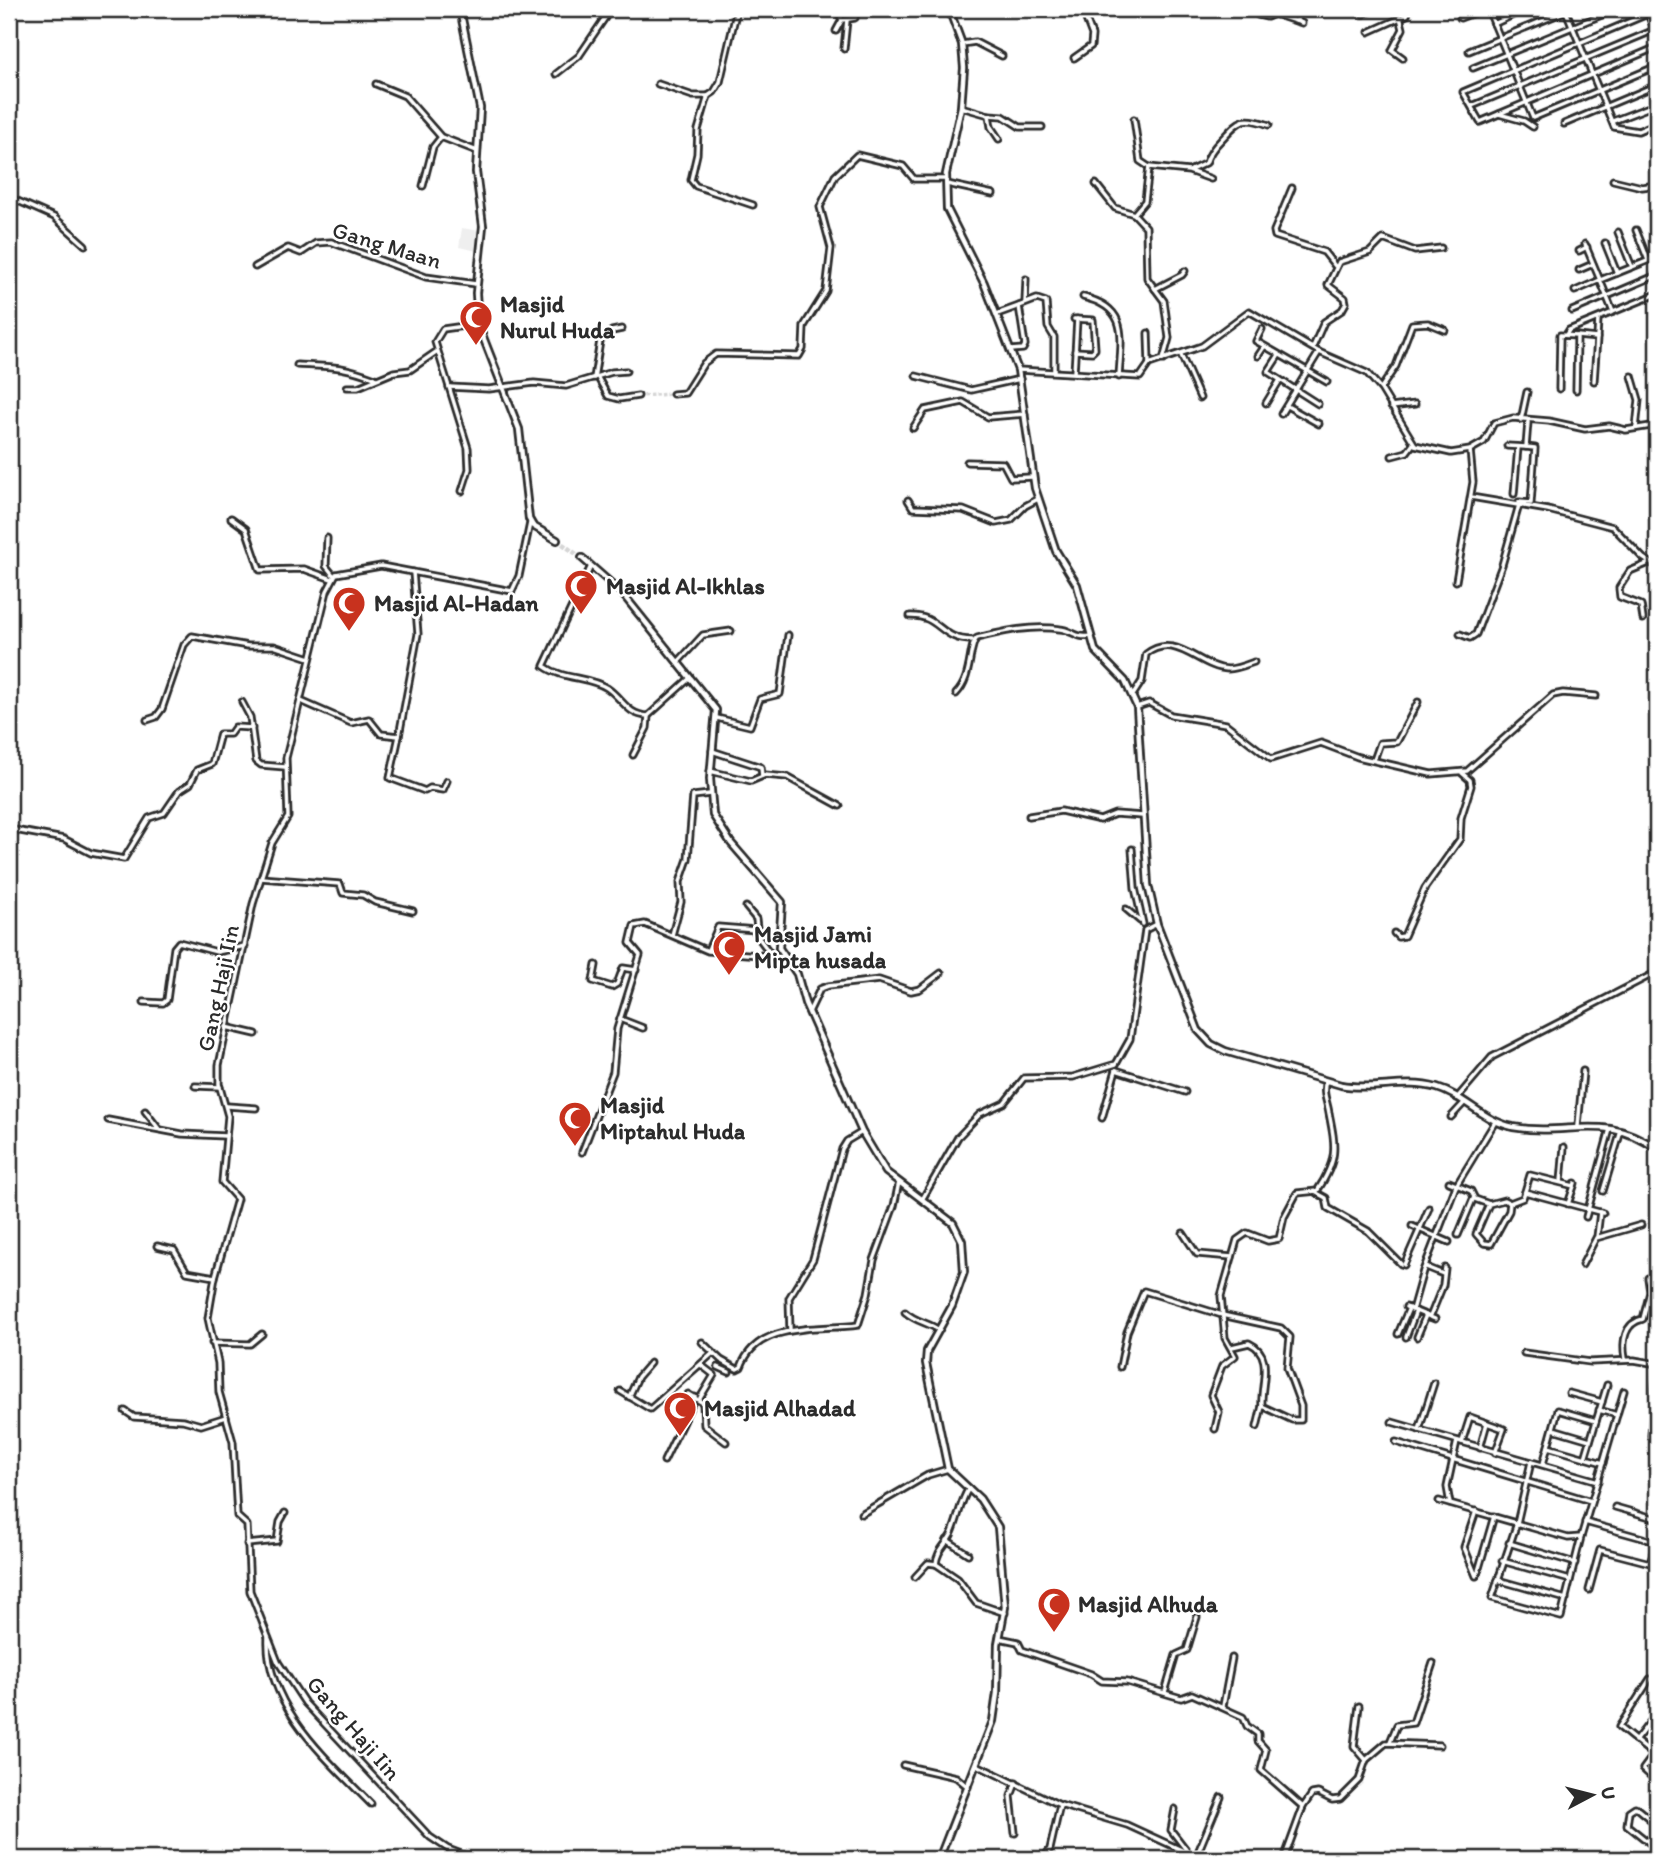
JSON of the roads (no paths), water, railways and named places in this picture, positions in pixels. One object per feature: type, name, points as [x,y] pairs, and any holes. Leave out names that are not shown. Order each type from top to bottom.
[{"type":"street","points":[[231,518],[246,530],[260,570],[304,569],[333,577],[381,566],[512,591],[519,576],[530,523],[525,505],[519,429],[500,387],[478,324],[477,284],[483,226],[477,151],[479,93],[460,9]]},
{"type":"street","points":[[556,74],[579,56],[611,9]]},
{"type":"street","points":[[737,9],[720,82],[708,96],[698,130],[692,183],[753,205]]},
{"type":"street","points":[[837,9],[844,20],[844,49]]},
{"type":"street","points":[[836,31],[844,20],[857,16],[858,9]]},
{"type":"street","points":[[949,9],[964,44],[963,107],[945,181],[947,209],[997,314],[1018,370],[1016,380],[1025,414],[1032,477],[1059,558],[1077,585],[1090,636],[1097,652],[1122,677],[1137,707],[1147,885],[1157,924],[1191,1014],[1204,1037],[1225,1052],[1360,1088],[1423,1085],[1442,1090],[1495,1122],[1533,1129],[1611,1127],[1657,1148]]},
{"type":"street","points":[[1074,58],[1091,46],[1092,36],[1082,9]]},
{"type":"street","points":[[1254,9],[1258,15],[1265,17],[1286,9]]},
{"type":"street","points":[[1296,21],[1302,9]]},
{"type":"street","points":[[1363,14],[1375,9]]},
{"type":"street","points":[[1369,32],[1416,9]]},
{"type":"street","points":[[1460,18],[1486,9],[1533,118],[1657,66]]},
{"type":"street","points":[[1494,24],[1526,9]]},
{"type":"street","points":[[1472,68],[1616,9]]},
{"type":"street","points":[[1469,51],[1568,10],[1572,27],[1616,128],[1635,131],[1657,122]]},
{"type":"street","points":[[1657,10],[1647,11],[1463,92],[1478,122],[1657,47]]},
{"type":"street","points":[[1647,11],[1657,36]]},
{"type":"street","points":[[1274,14],[1302,23]]},
{"type":"street","points":[[1400,17],[1403,29],[1392,50],[1403,58]]},
{"type":"street","points":[[1471,106],[1656,29]]},
{"type":"street","points":[[964,44],[972,42],[1002,56]]},
{"type":"street","points":[[376,84],[405,96],[441,137],[477,151]]},
{"type":"street","points":[[658,84],[693,96],[708,96]]},
{"type":"street","points":[[1564,124],[1657,85]]},
{"type":"street","points":[[1613,121],[1657,104]]},
{"type":"street","points":[[963,107],[1003,116],[1020,127],[1042,127]]},
{"type":"street","points":[[1499,114],[1524,121],[1532,127]]},
{"type":"street","points":[[989,115],[991,127],[999,139]]},
{"type":"street","points":[[1134,119],[1140,161],[1149,167],[1189,171],[1211,179]]},
{"type":"street","points":[[1189,171],[1206,163],[1211,150],[1232,126],[1243,120],[1254,119],[1269,125]]},
{"type":"street","points":[[423,186],[433,147],[441,137]]},
{"type":"street","points":[[673,394],[685,393],[707,359],[716,354],[799,356],[803,349],[804,326],[826,290],[831,248],[820,207],[835,176],[857,155],[903,166],[914,179],[945,181],[993,194]]},
{"type":"street","points":[[1134,214],[1145,201],[1149,167]]},
{"type":"street","points":[[1614,180],[1640,187],[1657,185]]},
{"type":"street","points":[[1096,184],[1115,208],[1134,214],[1148,231],[1146,273],[1164,301],[1169,338],[1163,360]]},
{"type":"street","points":[[1292,188],[1274,233],[1279,238],[1308,245],[1324,253],[1335,267]]},
{"type":"street","points":[[9,197],[54,217],[85,245]]},
{"type":"street","points":[[1636,230],[1648,260]]},
{"type":"street","points":[[1618,232],[1632,267]]},
{"type":"street","points":[[1313,348],[1324,322],[1342,310],[1346,303],[1345,298],[1328,285],[1335,267],[1341,261],[1370,252],[1383,239],[1415,251],[1441,248]]},
{"type":"street","name":"Gang Maan","points":[[255,267],[288,248],[301,253],[316,243],[331,242],[426,277],[477,284]]},
{"type":"street","points":[[1605,243],[1617,274]]},
{"type":"street","points":[[1578,251],[1586,246],[1614,312]]},
{"type":"street","points":[[1575,291],[1657,257]]},
{"type":"street","points":[[1579,270],[1594,264]]},
{"type":"street","points":[[1155,289],[1185,271]]},
{"type":"street","points":[[1572,311],[1657,275]]},
{"type":"street","points":[[1025,303],[1026,279]]},
{"type":"street","points":[[1566,335],[1569,330],[1657,293]]},
{"type":"street","points":[[1083,297],[1105,303],[1114,312],[1120,330],[1119,377]]},
{"type":"street","points":[[997,314],[1025,303],[1042,299],[1046,302],[1048,327],[1054,337],[1054,371]]},
{"type":"street","points":[[1011,351],[1023,349],[1025,345],[1019,306]]},
{"type":"street","points":[[1149,364],[1181,355],[1215,338],[1248,311],[1319,352],[1363,371],[1381,388],[1413,444],[1451,453],[1469,450],[1484,442],[1497,421],[1549,421],[1585,429],[1609,426],[1636,429],[1657,425]]},
{"type":"street","points":[[1074,373],[1075,319],[1094,323],[1095,349],[1092,352],[1075,351]]},
{"type":"street","points":[[1594,381],[1598,319]]},
{"type":"street","points":[[1381,388],[1396,366],[1412,324],[1428,323],[1445,330]]},
{"type":"street","points":[[462,491],[469,469],[469,455],[436,352],[436,338],[443,329],[478,324]]},
{"type":"street","points":[[622,328],[612,331],[600,341],[596,378],[608,396],[619,399],[638,396]]},
{"type":"street","points":[[1262,330],[1255,339],[1327,382]]},
{"type":"street","points":[[1018,370],[1140,377],[1149,364],[1149,333]]},
{"type":"street","points":[[1559,389],[1560,335],[1597,338]]},
{"type":"street","points":[[1576,390],[1577,336]]},
{"type":"street","points":[[1258,356],[1265,346]]},
{"type":"street","points":[[347,387],[358,387],[377,378],[410,370],[436,352]]},
{"type":"street","points":[[1281,414],[1319,352]]},
{"type":"street","points":[[1181,355],[1200,398]]},
{"type":"street","points":[[1279,355],[1268,371],[1318,404]]},
{"type":"street","points":[[297,365],[348,367],[377,378]]},
{"type":"street","points":[[449,387],[500,387],[534,383],[562,386],[626,371]]},
{"type":"street","points":[[916,376],[971,390],[1016,380]]},
{"type":"street","points":[[1632,376],[1639,401],[1636,429]]},
{"type":"street","points":[[1266,403],[1280,380]]},
{"type":"street","points":[[1521,420],[1527,392]]},
{"type":"street","points":[[913,428],[925,410],[963,402],[988,417],[1025,414]]},
{"type":"street","points":[[1391,407],[1415,404]]},
{"type":"street","points":[[1287,405],[1319,424]]},
{"type":"street","points":[[1526,447],[1528,422]]},
{"type":"street","points":[[1392,456],[1407,452],[1413,444]]},
{"type":"street","points":[[1471,497],[1531,503],[1535,448],[1507,446]]},
{"type":"street","points":[[1514,494],[1518,447]]},
{"type":"street","points":[[1456,581],[1471,497],[1473,472],[1469,450]]},
{"type":"street","points":[[967,462],[1003,463],[1010,478],[1032,477]]},
{"type":"street","points":[[908,500],[913,508],[963,510],[996,523],[1011,520],[1025,506],[1038,499]]},
{"type":"street","points":[[1519,503],[1613,527],[1649,563],[1657,567]]},
{"type":"street","points":[[1460,634],[1470,638],[1476,634],[1502,565],[1519,503]]},
{"type":"street","points":[[530,523],[557,540]]},
{"type":"street","points":[[327,538],[326,566],[333,577]]},
{"type":"street","points":[[582,558],[622,593],[711,702],[717,718],[710,771],[710,794],[717,824],[782,902],[778,942],[784,957],[797,974],[805,1003],[862,1132],[886,1172],[956,1226],[965,1256],[964,1272],[952,1306],[927,1351],[926,1363],[948,1469],[969,1488],[998,1527],[1005,1613],[999,1638],[995,1711],[977,1765],[939,1859]]},
{"type":"street","points":[[1643,619],[1641,605],[1620,597],[1619,588],[1630,571],[1649,563]]},
{"type":"street","points":[[592,564],[544,666],[561,675],[607,688],[628,711],[648,716]]},
{"type":"street","points":[[414,572],[418,634],[390,778],[422,791],[430,788],[443,790],[447,781]]},
{"type":"street","name":"Gang Haji Iin","points":[[333,577],[310,658],[285,767],[288,817],[284,828],[272,843],[261,878],[219,1065],[220,1087],[226,1106],[222,1182],[237,1199],[215,1278],[208,1318],[234,1452],[237,1516],[247,1523],[250,1591],[281,1667],[305,1703],[418,1826],[440,1845],[474,1859]]},
{"type":"street","points":[[910,616],[929,618],[953,638],[974,640],[1036,626],[1066,629],[1079,638],[1090,636]]},
{"type":"street","points":[[678,662],[703,635],[732,631]]},
{"type":"street","points":[[717,718],[750,726],[760,699],[780,694],[788,635]]},
{"type":"street","points":[[147,720],[156,717],[162,709],[184,645],[192,636],[248,646],[274,646],[310,658]]},
{"type":"street","points":[[956,694],[967,680],[974,640]]},
{"type":"street","points":[[1133,695],[1142,681],[1146,653],[1159,648],[1169,646],[1188,651],[1224,668],[1255,662]]},
{"type":"street","points":[[633,755],[647,728],[648,716],[691,677]]},
{"type":"street","points":[[1394,933],[1398,937],[1405,936],[1425,888],[1460,839],[1461,818],[1471,790],[1473,768],[1548,698],[1563,693],[1596,696]]},
{"type":"street","points":[[301,701],[351,723],[369,719],[381,734],[399,736]]},
{"type":"street","points":[[242,702],[252,728],[258,763],[285,767]]},
{"type":"street","points":[[1374,761],[1380,743],[1397,742],[1418,702]]},
{"type":"street","points":[[1137,707],[1149,703],[1171,715],[1223,722],[1271,759],[1321,743],[1374,761],[1431,774],[1473,768]]},
{"type":"street","points":[[9,829],[64,839],[90,853],[124,859],[149,818],[164,813],[179,791],[190,783],[196,771],[212,764],[219,734],[230,734],[235,727],[252,728]]},
{"type":"street","points":[[712,751],[761,767],[762,775]]},
{"type":"street","points":[[710,771],[751,781],[762,775],[793,779],[839,806]]},
{"type":"street","points":[[1455,771],[1470,780]]},
{"type":"street","points":[[672,935],[681,902],[680,882],[688,859],[692,796],[710,794]]},
{"type":"street","points":[[1029,816],[1061,811],[1100,820],[1115,814],[1143,816]]},
{"type":"street","points":[[1102,1118],[1115,1068],[1130,1039],[1145,930],[1134,880],[1132,849]]},
{"type":"street","points":[[261,878],[340,884],[343,893],[363,895],[375,902],[413,911]]},
{"type":"street","points":[[746,907],[756,919],[756,930],[773,957]]},
{"type":"street","points":[[1126,909],[1143,924]]},
{"type":"street","points":[[582,1153],[613,1072],[620,1019],[640,953],[630,943],[634,926],[642,923],[708,951],[784,957]]},
{"type":"street","points":[[1145,930],[1157,924]]},
{"type":"street","points":[[708,951],[718,927],[756,930]]},
{"type":"street","points":[[144,1002],[165,1002],[174,966],[174,948],[179,942],[217,952],[245,946]]},
{"type":"street","points":[[596,965],[593,981],[612,987],[617,984],[623,968],[636,970]]},
{"type":"street","points":[[1457,1098],[1492,1057],[1657,972]]},
{"type":"street","points":[[809,1012],[820,989],[828,986],[878,980],[898,989],[911,991],[920,989],[941,973]]},
{"type":"street","points":[[620,1019],[643,1028]]},
{"type":"street","points":[[226,1027],[257,1034]]},
{"type":"street","points":[[923,1198],[946,1155],[966,1129],[980,1114],[1004,1103],[1023,1079],[1073,1077],[1115,1068],[1185,1091]]},
{"type":"street","points":[[1578,1126],[1583,1071]]},
{"type":"street","points":[[1315,1192],[1335,1158],[1329,1111],[1324,1095],[1326,1080]]},
{"type":"street","points":[[195,1086],[220,1087]]},
{"type":"street","points":[[1451,1117],[1464,1103]]},
{"type":"street","points":[[226,1106],[256,1108]]},
{"type":"street","points":[[145,1111],[160,1130]]},
{"type":"street","points":[[108,1121],[160,1130],[225,1136]]},
{"type":"street","points":[[1398,1334],[1411,1309],[1456,1186],[1495,1122]]},
{"type":"street","points":[[1586,1217],[1611,1127]]},
{"type":"street","points":[[1594,1188],[1604,1191],[1621,1131]]},
{"type":"street","points":[[790,1331],[789,1298],[813,1259],[842,1149],[847,1141],[862,1132]]},
{"type":"street","points":[[1561,1182],[1564,1147]]},
{"type":"street","points":[[1510,1203],[1509,1211],[1491,1244],[1488,1244],[1476,1234],[1489,1204],[1497,1200],[1510,1203],[1522,1199],[1530,1175],[1574,1184],[1568,1204]]},
{"type":"street","points":[[702,1342],[732,1367],[739,1368],[746,1354],[772,1337],[790,1331],[860,1324],[874,1260],[894,1206],[899,1182]]},
{"type":"street","points":[[1449,1182],[1471,1191],[1474,1199],[1458,1235]]},
{"type":"street","points":[[1215,1429],[1219,1412],[1211,1395],[1222,1366],[1234,1358],[1232,1347],[1225,1338],[1221,1296],[1237,1240],[1244,1233],[1272,1241],[1279,1239],[1284,1217],[1297,1193],[1315,1192],[1326,1198],[1328,1209],[1368,1231],[1402,1264],[1421,1230],[1429,1208]]},
{"type":"street","points":[[1525,1192],[1601,1213],[1596,1238],[1582,1265]]},
{"type":"street","points":[[1474,1199],[1489,1204]]},
{"type":"street","points":[[1596,1238],[1641,1225]]},
{"type":"street","points":[[1412,1226],[1449,1242]]},
{"type":"street","points":[[1183,1233],[1197,1254],[1232,1257]]},
{"type":"street","points":[[157,1246],[174,1250],[187,1272],[215,1278]]},
{"type":"street","points":[[1426,1267],[1444,1274]]},
{"type":"street","points":[[1417,1337],[1430,1317],[1443,1284],[1446,1268]]},
{"type":"street","points":[[1625,1359],[1626,1332],[1634,1321],[1643,1319],[1650,1292],[1648,1278]]},
{"type":"street","points":[[1120,1367],[1127,1332],[1144,1291],[1222,1315],[1281,1328],[1289,1334],[1288,1372],[1299,1398],[1303,1419],[1295,1421],[1262,1406]]},
{"type":"street","points":[[1650,1292],[1657,1291]]},
{"type":"street","points":[[1411,1309],[1430,1317]]},
{"type":"street","points":[[1406,1337],[1411,1309]]},
{"type":"street","points":[[905,1312],[915,1321],[927,1322],[939,1330]]},
{"type":"street","points":[[212,1343],[250,1344],[262,1334]]},
{"type":"street","points":[[1232,1347],[1249,1343],[1262,1354],[1265,1365],[1262,1406],[1257,1426]]},
{"type":"street","points":[[620,1391],[650,1409],[713,1353]]},
{"type":"street","points":[[1524,1353],[1590,1362],[1625,1359],[1657,1362],[1651,1436]]},
{"type":"street","points":[[629,1397],[638,1377],[650,1363]]},
{"type":"street","points":[[700,1399],[713,1375],[701,1364]]},
{"type":"street","points":[[719,1367],[728,1374],[732,1367]]},
{"type":"street","points":[[1419,1430],[1434,1383]]},
{"type":"street","points":[[1585,1458],[1607,1385]]},
{"type":"street","points":[[1531,1462],[1517,1523],[1502,1561],[1492,1598],[1561,1617],[1585,1522],[1624,1391]]},
{"type":"street","points":[[1569,1393],[1602,1402]]},
{"type":"street","points":[[688,1394],[700,1399],[705,1412],[704,1424],[726,1442]]},
{"type":"street","points":[[664,1461],[695,1396]]},
{"type":"street","points":[[1543,1465],[1558,1410],[1596,1421]]},
{"type":"street","points":[[1599,1410],[1617,1415]]},
{"type":"street","points":[[125,1411],[134,1417],[181,1419],[201,1425],[226,1417]]},
{"type":"street","points":[[1450,1504],[1447,1487],[1453,1461],[1470,1418],[1504,1429],[1495,1453]]},
{"type":"street","points":[[1391,1422],[1598,1481]]},
{"type":"street","points":[[1480,1448],[1487,1423]]},
{"type":"street","points":[[1553,1429],[1590,1440]]},
{"type":"street","points":[[1396,1442],[1591,1501]]},
{"type":"street","points":[[1548,1447],[1603,1463]]},
{"type":"street","points":[[861,1514],[928,1475],[948,1469]]},
{"type":"street","points":[[936,1564],[938,1552],[947,1540],[969,1488]]},
{"type":"street","points":[[1440,1501],[1568,1538],[1581,1537]]},
{"type":"street","points":[[1615,1507],[1657,1519]]},
{"type":"street","points":[[1476,1511],[1464,1547],[1476,1576],[1494,1516]]},
{"type":"street","points":[[247,1544],[277,1541],[280,1521],[285,1513]]},
{"type":"street","points":[[1585,1522],[1657,1541],[1650,1563],[1600,1550],[1589,1590]]},
{"type":"street","points":[[947,1540],[968,1554]]},
{"type":"street","points":[[1509,1543],[1574,1563]]},
{"type":"street","points":[[1502,1561],[1570,1580]]},
{"type":"street","points":[[915,1577],[928,1563],[936,1564],[958,1579],[976,1603],[1005,1613]]},
{"type":"street","points":[[1498,1580],[1566,1598]]},
{"type":"street","points":[[1165,1692],[1176,1655],[1187,1650],[1197,1617]]},
{"type":"street","points":[[268,1635],[267,1650],[278,1688],[298,1725],[371,1804]]},
{"type":"street","points":[[999,1638],[1018,1642],[1022,1650],[1091,1674],[1102,1681],[1127,1682],[1181,1698],[1192,1694],[1243,1717],[1247,1726],[1258,1734],[1258,1741],[1266,1750],[1262,1772],[1303,1807]]},
{"type":"street","points":[[1223,1706],[1232,1658]]},
{"type":"street","points":[[1284,1859],[1303,1807],[1314,1793],[1332,1800],[1340,1799],[1360,1778],[1366,1760],[1390,1742],[1397,1725],[1413,1723],[1433,1663]]},
{"type":"street","points":[[1650,1679],[1619,1722],[1622,1731],[1655,1756]]},
{"type":"street","points":[[1359,1706],[1354,1746],[1366,1760]]},
{"type":"street","points":[[1635,1741],[1657,1713]]},
{"type":"street","points":[[1390,1742],[1440,1745]]},
{"type":"street","points":[[1657,1750],[1643,1771],[1657,1782]]},
{"type":"street","points":[[904,1765],[956,1777],[968,1787]]},
{"type":"street","points":[[977,1765],[1060,1805],[1127,1825],[1198,1858],[1221,1797]]},
{"type":"street","points":[[1015,1833],[1011,1796],[1016,1783]]},
{"type":"street","points":[[1044,1859],[1050,1849],[1060,1805]]},
{"type":"street","points":[[1657,1825],[1634,1807],[1629,1811],[1626,1823],[1657,1849]]},
{"type":"street","points":[[1175,1810],[1170,1826],[1172,1834],[1189,1853]]},
{"type":"street","points":[[1651,1820],[1657,1812]]},
{"type":"tunnel","points":[[638,396],[673,394]]},
{"type":"tunnel","points":[[557,540],[582,558]]},
{"type":"place","name":"Masjid Nurul Huda","points":[[476,347]]},
{"type":"place","name":"Masjid Al-Ikhlas","points":[[581,616]]},
{"type":"place","name":"Masjid Al-Hadan","points":[[349,633]]},
{"type":"place","name":"Masjid Jami Mipta husada","points":[[729,977]]},
{"type":"place","name":"Masjid Miptahul Huda","points":[[575,1148]]},
{"type":"place","name":"Masjid Alhadad","points":[[680,1438]]},
{"type":"place","name":"Masjid Alhuda","points":[[1054,1634]]}]
